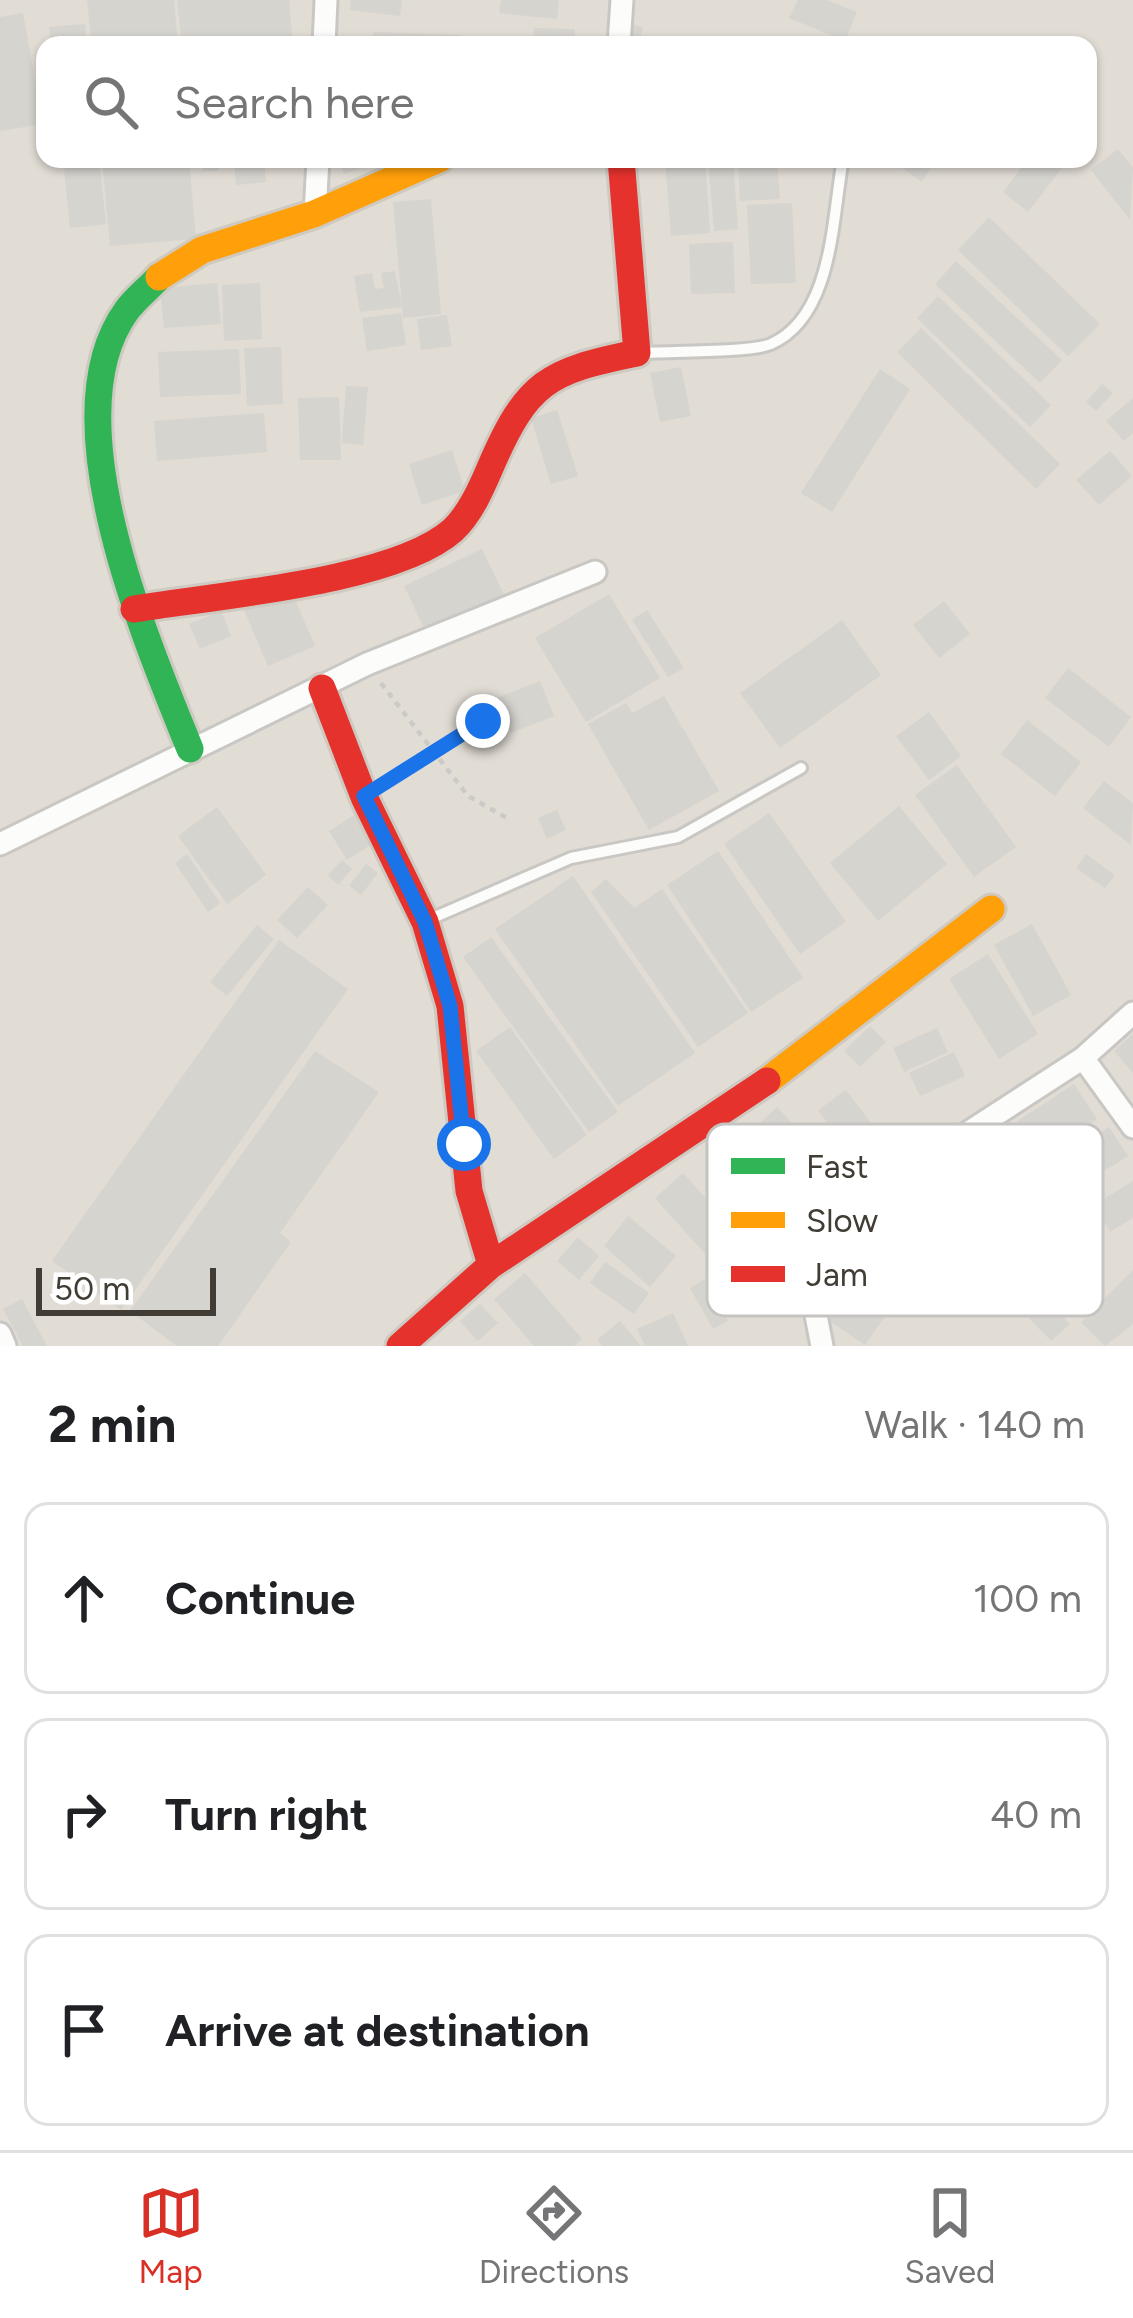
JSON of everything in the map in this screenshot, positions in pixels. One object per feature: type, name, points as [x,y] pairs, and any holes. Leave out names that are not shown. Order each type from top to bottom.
[{"type":"street","points":[[324,36],[326,0]]},
{"type":"street","points":[[620,36],[622,0]]},
{"type":"street","points":[[315,214],[318,168]]},
{"type":"street","points":[[190,749],[134,609],[95,452],[107,360],[131,300],[170,266],[315,214],[419,168]]},
{"type":"street","points":[[134,609],[400,559],[450,533],[480,496],[519,409],[548,377],[637,353],[622,168]]},
{"type":"street","points":[[0,844],[367,664],[595,572]]},
{"type":"street","points":[[322,688],[364,796],[425,922],[450,1006],[469,1191],[490,1265]]},
{"type":"street","points":[[708,1124],[991,909]]},
{"type":"street","points":[[980,1124],[1082,1058],[1133,1013]]},
{"type":"street","points":[[1082,1058],[1133,1127]]},
{"type":"street","points":[[400,1346],[490,1265],[707,1125]]},
{"type":"street","points":[[816,1316],[822,1346]]},
{"type":"street","points":[[0,1334],[5,1346]]},
{"type":"lane","points":[[637,353],[770,345],[796,324],[818,296],[841,168]]},
{"type":"lane","points":[[425,922],[571,858],[678,837],[802,768]]},
{"type":"path","points":[[367,664],[468,796],[507,818]]},
{"type":"path","points":[[364,796],[483,721]]},
{"type":"shaded area","points":[[0,0],[1133,0],[1133,1346],[0,1346]]},
{"type":"building","points":[[87,0],[174,0],[177,36],[91,36]]},
{"type":"building","points":[[177,0],[289,0],[292,36],[181,36]]},
{"type":"building","points":[[351,0],[402,0],[400,16],[350,10]]},
{"type":"building","points":[[501,0],[559,0],[557,19],[499,13]]},
{"type":"building","points":[[798,0],[827,0],[857,12],[847,36],[833,36],[789,18]]},
{"type":"building","points":[[23,13],[36,85],[36,125],[0,131],[0,17]]},
{"type":"building","points":[[85,24],[86,36],[50,36],[49,27]]},
{"type":"building","points":[[629,24],[643,27],[641,36],[627,36]]},
{"type":"building","points":[[534,28],[575,29],[575,36],[534,36]]},
{"type":"building","points":[[373,32],[461,35],[461,36],[373,36]]},
{"type":"building","points":[[1118,149],[1133,168],[1130,220],[1091,170]]},
{"type":"building","points":[[64,168],[100,168],[106,224],[70,228]]},
{"type":"building","points":[[103,168],[190,168],[196,239],[110,246]]},
{"type":"building","points":[[235,168],[265,168],[266,182],[236,185]]},
{"type":"building","points":[[666,168],[706,168],[710,233],[671,236]]},
{"type":"building","points":[[709,168],[734,168],[738,229],[714,231]]},
{"type":"building","points":[[738,168],[778,168],[780,199],[740,201]]},
{"type":"building","points":[[902,168],[931,168],[922,182]]},
{"type":"building","points":[[1021,168],[1062,168],[1028,212],[1003,192]]},
{"type":"building","points":[[431,199],[441,314],[403,318],[393,202]]},
{"type":"building","points":[[792,203],[796,283],[751,284],[747,205]]},
{"type":"building","points":[[989,217],[1100,324],[1068,356],[958,250]]},
{"type":"building","points":[[733,242],[735,293],[691,294],[689,244]]},
{"type":"building","points":[[956,261],[1062,360],[1040,383],[935,284]]},
{"type":"building","points":[[395,271],[402,307],[360,312],[354,276],[372,273],[375,289],[384,288],[381,273]]},
{"type":"building","points":[[217,283],[221,324],[164,328],[160,288]]},
{"type":"building","points":[[260,283],[262,339],[224,341],[222,285]]},
{"type":"building","points":[[938,296],[1051,405],[1030,427],[917,318]]},
{"type":"building","points":[[401,313],[406,345],[367,351],[362,318]]},
{"type":"building","points":[[447,315],[452,346],[421,350],[417,319]]},
{"type":"building","points":[[921,328],[1060,464],[1036,489],[897,352]]},
{"type":"building","points":[[281,347],[283,404],[247,406],[244,348]]},
{"type":"building","points":[[239,349],[241,394],[160,397],[158,352]]},
{"type":"building","points":[[681,367],[691,416],[660,422],[650,373]]},
{"type":"building","points":[[880,369],[910,389],[832,512],[801,493]]},
{"type":"building","points":[[1102,384],[1113,393],[1096,411],[1086,402]]},
{"type":"building","points":[[346,386],[368,387],[363,445],[342,443]]},
{"type":"building","points":[[339,397],[341,460],[300,460],[298,398]]},
{"type":"building","points":[[1133,398],[1133,433],[1124,441],[1106,421]]},
{"type":"building","points":[[557,410],[578,476],[551,484],[531,418]]},
{"type":"building","points":[[264,413],[267,452],[157,461],[154,421]]},
{"type":"building","points":[[452,450],[465,491],[422,505],[409,464]]},
{"type":"building","points":[[1110,451],[1132,476],[1099,505],[1076,480]]},
{"type":"building","points":[[482,549],[504,595],[426,632],[404,586]]},
{"type":"building","points":[[291,590],[315,646],[268,666],[244,610]]},
{"type":"building","points":[[609,594],[660,678],[586,722],[535,638]]},
{"type":"building","points":[[944,601],[970,634],[939,658],[913,625]]},
{"type":"building","points":[[647,610],[684,668],[668,677],[632,620]]},
{"type":"building","points":[[221,611],[231,636],[200,649],[189,624]]},
{"type":"building","points":[[842,620],[881,675],[780,748],[740,693]]},
{"type":"building","points":[[1068,668],[1131,717],[1109,747],[1045,698]]},
{"type":"building","points":[[540,681],[554,716],[511,733],[497,698]]},
{"type":"building","points":[[664,696],[719,791],[649,830],[588,724],[626,703],[632,713]]},
{"type":"building","points":[[929,712],[961,756],[929,780],[896,736]]},
{"type":"building","points":[[1027,720],[1081,762],[1055,796],[1001,754]]},
{"type":"building","points":[[957,765],[1016,847],[974,877],[915,795]]},
{"type":"building","points":[[1104,781],[1133,803],[1131,845],[1083,808]]},
{"type":"building","points":[[899,806],[947,864],[878,921],[830,863]]},
{"type":"building","points":[[217,807],[266,875],[227,904],[178,836]]},
{"type":"building","points":[[557,810],[566,830],[547,839],[538,818]]},
{"type":"building","points":[[769,813],[846,922],[800,954],[724,844]]},
{"type":"building","points":[[356,814],[374,843],[347,860],[329,831]]},
{"type":"building","points":[[718,851],[803,978],[751,1012],[667,885]]},
{"type":"building","points":[[187,854],[220,903],[208,912],[175,863]]},
{"type":"building","points":[[1086,854],[1115,875],[1105,888],[1076,868]]},
{"type":"building","points":[[342,860],[352,869],[338,885],[328,875]]},
{"type":"building","points":[[366,864],[378,873],[361,895],[349,886]]},
{"type":"building","points":[[573,876],[695,1053],[618,1106],[495,929]]},
{"type":"building","points":[[606,879],[634,908],[662,889],[748,1013],[698,1047],[591,892]]},
{"type":"building","points":[[308,887],[328,905],[297,938],[277,920]]},
{"type":"building","points":[[1032,924],[1071,995],[1033,1016],[994,945]]},
{"type":"building","points":[[257,925],[274,939],[227,996],[210,982]]},
{"type":"building","points":[[491,937],[618,1112],[589,1132],[463,957]]},
{"type":"building","points":[[279,940],[348,989],[121,1310],[52,1261]]},
{"type":"building","points":[[988,954],[1038,1034],[999,1059],[949,979]]},
{"type":"building","points":[[870,1026],[886,1042],[860,1067],[844,1051]]},
{"type":"building","points":[[510,1027],[587,1135],[554,1159],[476,1051]]},
{"type":"building","points":[[937,1028],[948,1052],[904,1072],[893,1048]]},
{"type":"building","points":[[1133,1034],[1133,1073],[1114,1051]]},
{"type":"building","points":[[315,1051],[379,1092],[280,1233],[291,1242],[218,1346],[177,1346],[130,1311]]},
{"type":"building","points":[[954,1052],[965,1076],[920,1096],[909,1073]]},
{"type":"building","points":[[1074,1084],[1097,1119],[1089,1124],[1013,1124]]},
{"type":"building","points":[[846,1090],[872,1124],[828,1124],[818,1110]]},
{"type":"building","points":[[777,1107],[793,1124],[759,1124]]},
{"type":"building","points":[[1109,1127],[1128,1156],[1103,1172],[1103,1131]]},
{"type":"building","points":[[683,1173],[707,1200],[707,1254],[706,1255],[655,1198]]},
{"type":"building","points":[[1133,1181],[1133,1218],[1110,1232],[1103,1220],[1103,1199]]},
{"type":"building","points":[[628,1216],[676,1256],[650,1287],[604,1246]]},
{"type":"building","points":[[578,1237],[599,1256],[579,1280],[557,1261]]},
{"type":"building","points":[[605,1262],[649,1293],[634,1314],[590,1283]]},
{"type":"building","points":[[1133,1270],[1133,1324],[1105,1346],[1081,1322],[1087,1316],[1103,1316],[1103,1300]]},
{"type":"building","points":[[525,1273],[582,1339],[574,1346],[534,1346],[494,1299]]},
{"type":"building","points":[[705,1279],[707,1316],[725,1316],[728,1321],[713,1329],[690,1288]]},
{"type":"building","points":[[22,1299],[47,1346],[23,1346],[3,1309]]},
{"type":"building","points":[[480,1304],[498,1323],[478,1341],[460,1321]]},
{"type":"building","points":[[673,1313],[688,1346],[645,1346],[637,1329]]},
{"type":"building","points":[[831,1316],[885,1316],[865,1345],[828,1320]]},
{"type":"building","points":[[1027,1316],[1062,1316],[1070,1324],[1051,1341]]},
{"type":"building","points":[[620,1321],[641,1346],[602,1346],[597,1340]]},
{"type":"traffic: fast","points":[[159,277],[127,310],[106,355],[98,408],[101,467],[131,591],[190,749]]},
{"type":"traffic: slow","points":[[159,277],[202,250],[314,214],[419,168]]},
{"type":"traffic: slow","points":[[767,1081],[991,909]]},
{"type":"traffic: jam","points":[[134,609],[347,574],[426,548],[453,530],[465,517],[503,439],[529,399],[544,385],[581,366],[637,353],[622,168]]},
{"type":"traffic: jam","points":[[322,688],[364,797],[425,922],[450,1006],[469,1191],[491,1265]]},
{"type":"traffic: jam","points":[[400,1346],[491,1265],[767,1081]]},
{"type":"route","points":[[464,1144],[450,1006],[425,922],[364,796],[483,721]]}]
